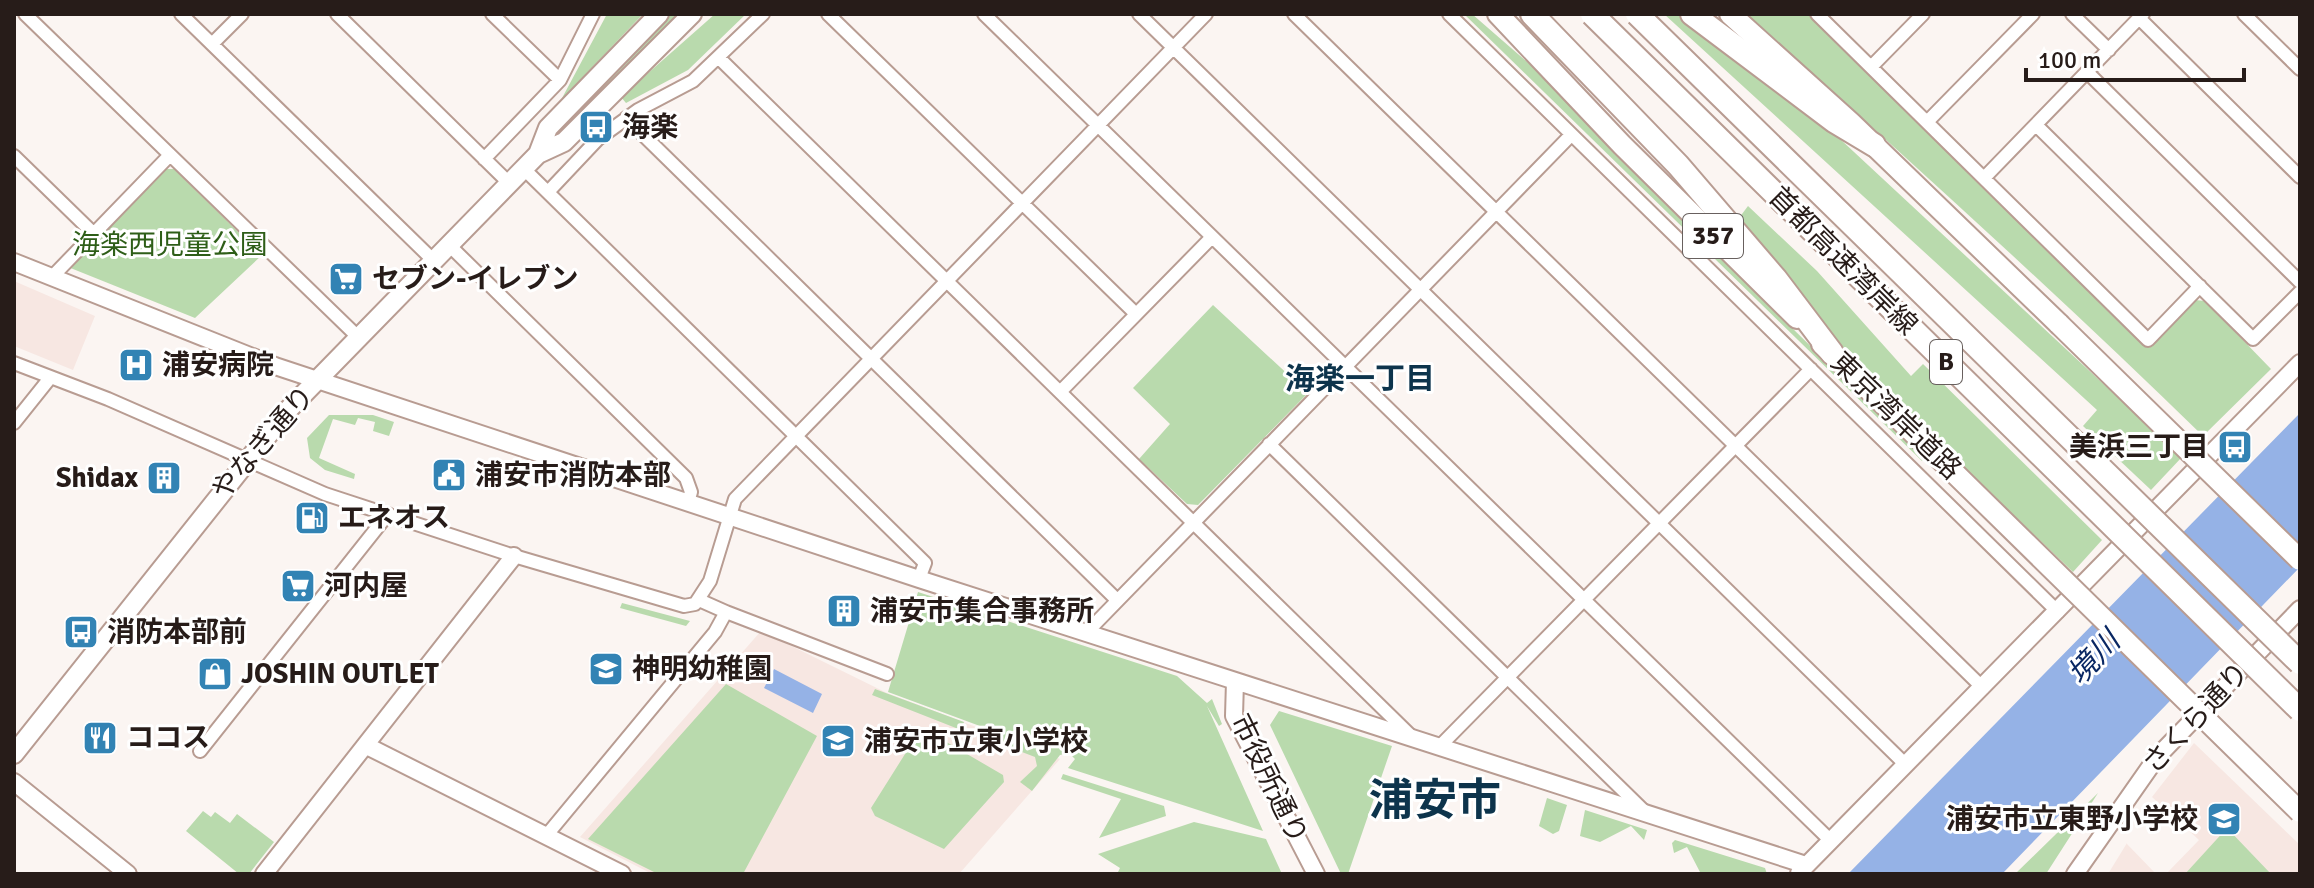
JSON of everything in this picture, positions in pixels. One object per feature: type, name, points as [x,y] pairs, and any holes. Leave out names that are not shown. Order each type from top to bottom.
[{"type":"highway","name":"東京湾岸道路","points":[[1498,14],[1632,155],[2300,812]]},
{"type":"highway","points":[[1532,14],[1678,165],[1776,279],[1832,353]]},
{"type":"highway","name":"首都高速湾岸線","points":[[1592,14],[2300,710]]},
{"type":"highway","name":"首都高速湾岸線","points":[[1637,14],[2300,663]]},
{"type":"highway","points":[[1692,14],[1834,121],[1874,145]]},
{"type":"highway","points":[[1730,14],[1874,145],[2300,560]]},
{"type":"main road","points":[[538,154],[548,128],[659,14]]},
{"type":"main road","points":[[538,154],[564,142],[692,14]]},
{"type":"main road","name":"やなぎ通り","points":[[14,754],[247,458],[358,337],[538,154]]},
{"type":"street","points":[[25,14],[358,337]]},
{"type":"street","points":[[181,14],[433,260]]},
{"type":"street","points":[[212,44],[242,14]]},
{"type":"street","points":[[337,14],[509,183]]},
{"type":"street","points":[[492,14],[560,80]]},
{"type":"street","points":[[484,159],[560,80],[593,14]]},
{"type":"street","points":[[548,192],[598,139],[626,118],[681,89],[720,59],[763,14]]},
{"type":"street","points":[[828,14],[1136,314]]},
{"type":"street","points":[[984,14],[1831,841]]},
{"type":"street","points":[[1139,14],[1906,765]]},
{"type":"street","points":[[14,363],[247,458],[325,494],[514,556],[684,606],[699,600],[710,581],[735,499],[1206,14]]},
{"type":"street","points":[[1294,14],[1983,688]]},
{"type":"street","points":[[1449,14],[2058,612]]},
{"type":"street","points":[[1817,14],[2148,340],[2200,286]]},
{"type":"street","points":[[1871,67],[1923,14]]},
{"type":"street","points":[[1927,122],[2033,14]]},
{"type":"street","points":[[2072,14],[2109,50]]},
{"type":"street","points":[[2244,14],[2300,69]]},
{"type":"street","points":[[1984,178],[2141,16],[2300,177]]},
{"type":"street","points":[[720,59],[1414,738]]},
{"type":"street","points":[[2087,72],[2300,282]]},
{"type":"street","points":[[626,118],[1117,600]]},
{"type":"street","points":[[2036,125],[2253,339],[2300,292]]},
{"type":"street","points":[[1087,632],[1571,135]]},
{"type":"street","points":[[51,278],[170,155]]},
{"type":"street","points":[[14,156],[93,233]]},
{"type":"street","points":[[523,168],[925,563],[919,579]]},
{"type":"street","points":[[1060,392],[1212,237]]},
{"type":"street","points":[[449,245],[686,478],[691,492],[688,502]]},
{"type":"street","points":[[14,262],[317,380],[919,579],[1645,812],[1802,869],[2300,363]]},
{"type":"street","points":[[1440,746],[1811,369]]},
{"type":"street","points":[[14,423],[50,378]]},
{"type":"street","points":[[1269,444],[1645,812]]},
{"type":"street","points":[[200,751],[388,514]]},
{"type":"street","points":[[264,874],[514,556]]},
{"type":"street","points":[[699,600],[887,674]]},
{"type":"street","name":"さくら通り","points":[[2075,874],[2157,757],[2300,609]]},
{"type":"street","points":[[546,836],[715,632],[726,612]]},
{"type":"street","name":"市役所通り","points":[[1235,681],[1234,716],[1316,874]]},
{"type":"street","points":[[367,746],[546,836],[601,870],[622,874]]},
{"type":"street","points":[[14,782],[128,874]]},
{"type":"shaded area","points":[[14,281],[95,316],[73,370],[14,346]]},
{"type":"shaded area","name":"浦安市立東小学校","points":[[761,631],[887,693],[1060,759],[959,874],[652,874],[580,837]]},
{"type":"shaded area","name":"浦安市立東野小学校","points":[[2194,743],[2300,845],[2300,874],[2166,874],[2199,840],[2152,797]]},
{"type":"shaded area","name":"浦安市立東野小学校","points":[[2127,844],[2156,874],[2108,874]]},
{"type":"green space","points":[[607,14],[643,14],[561,100]]},
{"type":"green space","points":[[669,14],[681,14],[568,128],[562,122]]},
{"type":"green space","points":[[715,14],[746,14],[688,70],[626,103],[621,97]]},
{"type":"green space","points":[[1464,14],[1472,14],[1549,81],[1653,192],[1925,458],[1922,461]]},
{"type":"green space","points":[[1664,14],[1683,14],[1811,112],[2182,457],[2151,490],[2083,426],[2097,410]]},
{"type":"green space","points":[[1745,14],[1813,14],[2156,342],[2195,300],[2205,301],[2271,369],[2203,436],[1977,223]]},
{"type":"green space","name":"海楽西児童公園","points":[[164,169],[174,169],[262,255],[195,318],[68,267]]},
{"type":"green space","points":[[1748,206],[1817,271],[1911,376],[1923,364],[2102,540],[2073,572],[1859,367],[1736,222]]},
{"type":"green space","points":[[1213,305],[1308,393],[1198,505],[1187,504],[1139,459],[1170,424],[1133,388]]},
{"type":"green space","points":[[329,415],[373,415],[394,422],[389,436],[373,431],[375,422],[358,418],[355,425],[333,419],[319,458],[355,474],[354,479],[325,470],[310,458],[307,438]]},
{"type":"green space","points":[[918,592],[1177,676],[1207,703],[1212,699],[1222,724],[1219,726],[1207,706],[1263,831],[1068,768],[1075,759],[1069,753],[1060,755],[1032,791],[1020,782],[1037,766],[1035,757],[986,738],[988,729],[888,692]]},
{"type":"green space","points":[[622,603],[690,621],[686,626],[620,608]]},
{"type":"green space","points":[[726,684],[817,736],[743,874],[658,874],[588,839]]},
{"type":"green space","points":[[875,689],[964,722],[961,730],[872,695]]},
{"type":"green space","points":[[1279,711],[1392,746],[1348,874],[1341,874],[1270,725]]},
{"type":"green space","points":[[931,733],[1003,775],[1004,782],[944,849],[875,816],[871,808],[917,735]]},
{"type":"green space","points":[[1063,774],[1164,806],[1166,816],[1099,838],[1121,799],[1061,779]]},
{"type":"green space","points":[[2098,793],[2046,874],[2015,874]]},
{"type":"green space","points":[[1547,798],[1567,805],[1559,831],[1553,834],[1539,826]]},
{"type":"green space","points":[[1585,810],[1647,830],[1644,840],[1631,826],[1600,842],[1580,836]]},
{"type":"green space","points":[[203,811],[211,817],[215,812],[230,823],[237,814],[274,842],[249,874],[239,874],[186,831]]},
{"type":"green space","points":[[1194,822],[1266,839],[1282,874],[1117,874],[1120,868],[1098,854]]},
{"type":"green space","points":[[2227,828],[2271,874],[2185,874]]},
{"type":"green space","points":[[1675,840],[1765,868],[1767,874],[1701,874],[1687,847],[1674,853],[1672,843]]},
{"type":"water","name":"境川","points":[[2300,413],[2300,567],[2002,874],[1848,874]]},
{"type":"water","points":[[774,669],[822,694],[813,713],[764,688]]},
{"type":"place","name":"海楽","points":[[596,127]]},
{"type":"place","name":"セブン-イレブン","points":[[346,279]]},
{"type":"place","name":"浦安病院","points":[[136,365]]},
{"type":"place","name":"美浜三丁目","points":[[2235,447]]},
{"type":"place","name":"浦安市消防本部","points":[[449,475]]},
{"type":"place","name":"Shidax","points":[[164,478]]},
{"type":"place","name":"エネオス","points":[[312,518]]},
{"type":"place","name":"河内屋","points":[[298,586]]},
{"type":"place","name":"浦安市集合事務所","points":[[844,611]]},
{"type":"place","name":"消防本部前","points":[[81,632]]},
{"type":"place","name":"神明幼稚園","points":[[606,669]]},
{"type":"place","name":"JOSHIN OUTLET","points":[[215,674]]},
{"type":"place","name":"ココス","points":[[100,738]]},
{"type":"place","name":"浦安市立東小学校","points":[[838,741]]},
{"type":"place","name":"浦安市立東野小学校","points":[[2224,819]]},
{"type":"district","name":"海楽一丁目","points":[[1360,379]]},
{"type":"district","name":"浦安市","points":[[1435,801]]}]
